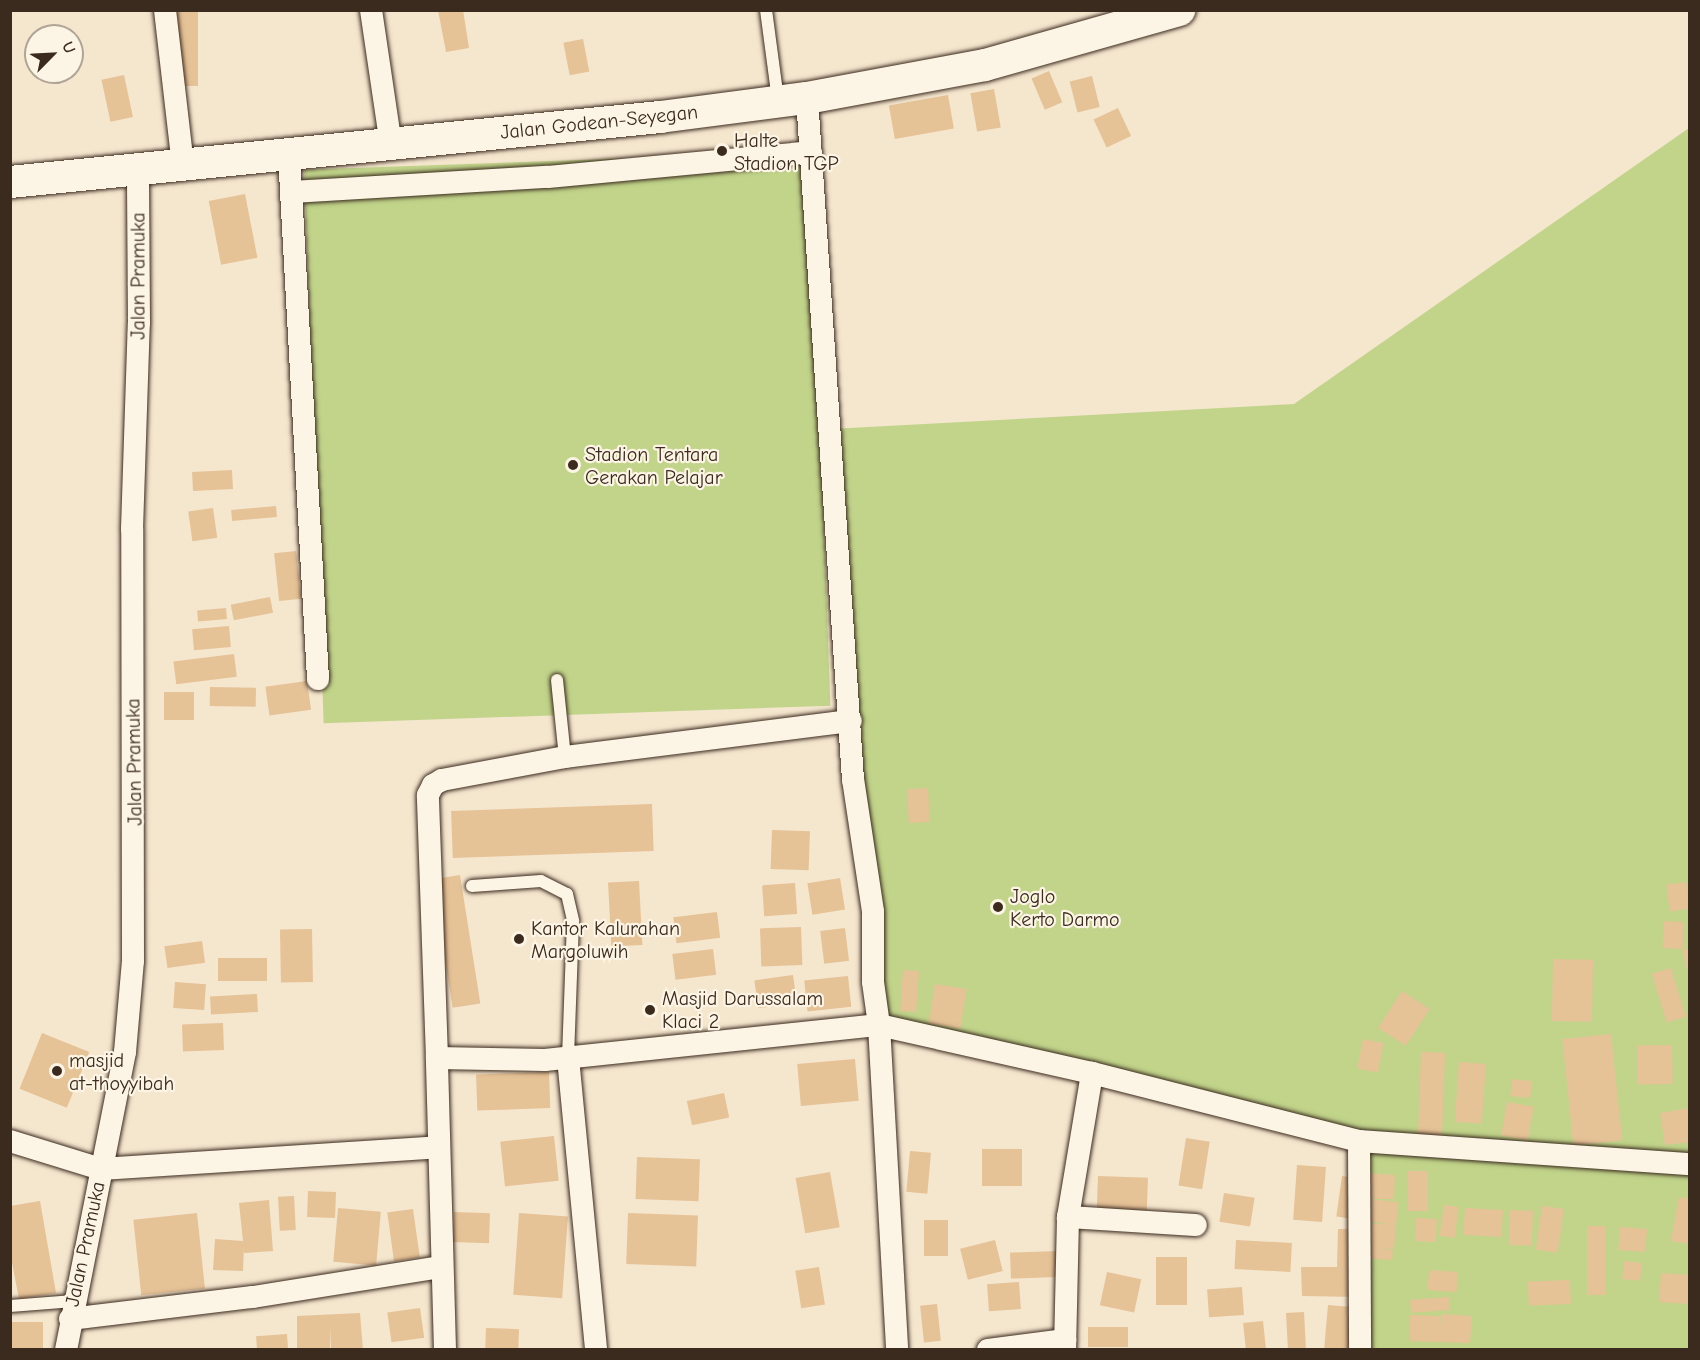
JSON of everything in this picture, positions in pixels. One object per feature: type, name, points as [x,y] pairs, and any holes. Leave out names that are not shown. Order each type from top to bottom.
[{"type":"main road","name":"Jalan Godean-Seyegan","points":[[10,182],[391,145],[793,100],[985,65],[1179,10]]},
{"type":"street","points":[[165,10],[183,165]]},
{"type":"street","points":[[371,10],[391,145]]},
{"type":"street","points":[[793,100],[811,152],[853,779],[873,912],[873,982],[879,1025],[897,1350]]},
{"type":"street","points":[[291,192],[548,177],[811,152]]},
{"type":"street","points":[[289,155],[318,679]]},
{"type":"street","name":"Jalan Pramuka","points":[[66,1350],[72,1310],[125,1052],[134,961],[132,529],[139,323],[138,169]]},
{"type":"street","points":[[445,1350],[440,1267],[442,1202],[438,1147],[428,795],[442,780],[565,757],[850,721]]},
{"type":"street","points":[[437,1059],[568,1058],[879,1025],[1092,1073],[1359,1141],[1689,1164]]},
{"type":"street","points":[[568,1058],[596,1350]]},
{"type":"street","points":[[988,1350],[1065,1345],[1068,1217],[1092,1073]]},
{"type":"street","points":[[10,1141],[101,1169],[438,1147]]},
{"type":"street","points":[[1359,1141],[1360,1350]]},
{"type":"street","points":[[1068,1217],[1196,1225]]},
{"type":"street","points":[[72,1310],[253,1297],[440,1267]]},
{"type":"lane","points":[[766,10],[793,100]]},
{"type":"lane","points":[[557,680],[565,757]]},
{"type":"lane","points":[[472,886],[541,882],[567,894],[573,921],[568,1058]]},
{"type":"lane","points":[[10,1306],[72,1310]]},
{"type":"green space","points":[[1689,128],[1689,1349],[1360,1349],[1359,1141],[879,1025],[831,429],[1294,404]]},
{"type":"green space","name":"Stadion Tentara Gerakan Pelajar","points":[[811,152],[830,706],[324,723],[304,170]]},
{"type":"building","points":[[176,10],[198,10],[198,86],[176,86]]},
{"type":"building","points":[[438,10],[463,10],[469,48],[446,52]]},
{"type":"building","points":[[583,39],[589,71],[570,75],[563,43]]},
{"type":"building","points":[[1049,71],[1062,102],[1045,110],[1032,78]]},
{"type":"building","points":[[124,75],[133,117],[110,122],[102,80]]},
{"type":"building","points":[[1092,76],[1100,107],[1077,113],[1070,82]]},
{"type":"building","points":[[994,89],[1001,127],[977,132],[970,93]]},
{"type":"building","points":[[948,95],[954,128],[895,139],[889,105]]},
{"type":"building","points":[[1118,108],[1131,136],[1107,148],[1094,119]]},
{"type":"building","points":[[245,194],[257,258],[221,265],[209,201]]},
{"type":"building","points":[[232,470],[233,489],[193,491],[192,472]]},
{"type":"building","points":[[276,506],[277,517],[232,521],[231,510]]},
{"type":"building","points":[[213,508],[217,538],[192,541],[188,511]]},
{"type":"building","points":[[296,551],[301,599],[279,601],[274,553]]},
{"type":"building","points":[[270,597],[273,613],[234,620],[231,605]]},
{"type":"building","points":[[226,608],[227,619],[198,621],[197,611]]},
{"type":"building","points":[[229,626],[231,647],[194,650],[192,629]]},
{"type":"building","points":[[234,654],[237,677],[176,684],[173,661]]},
{"type":"building","points":[[307,681],[311,710],[269,716],[265,687]]},
{"type":"building","points":[[210,687],[256,688],[256,707],[210,706]]},
{"type":"building","points":[[164,692],[194,692],[194,720],[164,720]]},
{"type":"building","points":[[928,788],[930,822],[909,823],[907,789]]},
{"type":"building","points":[[652,804],[654,851],[453,858],[451,811]]},
{"type":"building","points":[[772,830],[810,831],[809,870],[771,869]]},
{"type":"building","points":[[460,875],[480,1003],[453,1008],[432,879]]},
{"type":"building","points":[[840,878],[845,910],[812,915],[807,883]]},
{"type":"building","points":[[639,881],[642,945],[611,947],[608,883]]},
{"type":"building","points":[[1686,882],[1690,909],[1670,912],[1666,885]]},
{"type":"building","points":[[795,883],[797,914],[764,916],[762,885]]},
{"type":"building","points":[[717,912],[720,938],[676,943],[673,917]]},
{"type":"building","points":[[1664,921],[1684,922],[1683,949],[1663,948]]},
{"type":"building","points":[[801,927],[802,965],[761,966],[760,928]]},
{"type":"building","points":[[845,928],[849,961],[824,964],[820,931]]},
{"type":"building","points":[[312,929],[313,982],[281,983],[280,930]]},
{"type":"building","points":[[202,941],[205,963],[167,968],[164,946]]},
{"type":"building","points":[[1690,948],[1690,978],[1689,978],[1682,950]]},
{"type":"building","points":[[713,949],[716,975],[675,980],[672,954]]},
{"type":"building","points":[[218,958],[267,958],[267,981],[218,981]]},
{"type":"building","points":[[1553,959],[1593,960],[1592,1022],[1552,1021]]},
{"type":"building","points":[[1671,968],[1686,1017],[1667,1023],[1652,974]]},
{"type":"building","points":[[903,970],[919,971],[916,1012],[900,1011]]},
{"type":"building","points":[[793,975],[797,1003],[758,1008],[754,980]]},
{"type":"building","points":[[848,976],[851,1007],[807,1011],[804,981]]},
{"type":"building","points":[[175,982],[206,984],[204,1010],[173,1008]]},
{"type":"building","points":[[935,984],[967,989],[960,1029],[929,1024]]},
{"type":"building","points":[[1402,991],[1430,1009],[1406,1046],[1378,1028]]},
{"type":"building","points":[[257,994],[258,1012],[211,1014],[210,996]]},
{"type":"building","points":[[223,1023],[224,1050],[183,1051],[182,1024]]},
{"type":"building","name":"masjid at-thoyyibah","points":[[42,1033],[89,1052],[67,1108],[20,1089]]},
{"type":"building","points":[[1611,1034],[1622,1140],[1573,1146],[1562,1039]]},
{"type":"building","points":[[1363,1039],[1384,1043],[1378,1072],[1357,1068]]},
{"type":"building","points":[[1672,1045],[1673,1084],[1638,1085],[1637,1046]]},
{"type":"building","points":[[1421,1052],[1445,1053],[1442,1140],[1418,1139]]},
{"type":"building","points":[[855,1059],[859,1101],[801,1106],[797,1064]]},
{"type":"building","points":[[1459,1062],[1486,1064],[1482,1124],[1455,1122]]},
{"type":"building","points":[[549,1072],[550,1108],[477,1111],[476,1075]]},
{"type":"building","points":[[1512,1079],[1532,1081],[1530,1098],[1510,1096]]},
{"type":"building","points":[[724,1093],[729,1117],[692,1125],[687,1101]]},
{"type":"building","points":[[1507,1102],[1534,1107],[1528,1140],[1501,1135]]},
{"type":"building","points":[[1690,1108],[1690,1142],[1665,1145],[1660,1113]]},
{"type":"building","points":[[554,1136],[559,1181],[505,1186],[500,1142]]},
{"type":"building","points":[[1186,1138],[1210,1142],[1202,1189],[1178,1185]]},
{"type":"building","points":[[982,1149],[1022,1149],[1022,1186],[982,1186]]},
{"type":"building","points":[[910,1151],[931,1153],[927,1194],[906,1192]]},
{"type":"building","points":[[637,1157],[700,1159],[698,1201],[636,1199]]},
{"type":"building","points":[[1297,1165],[1326,1167],[1322,1222],[1293,1220]]},
{"type":"building","points":[[1408,1171],[1428,1171],[1428,1211],[1408,1211]]},
{"type":"building","points":[[830,1172],[840,1227],[805,1233],[796,1178]]},
{"type":"building","points":[[1365,1173],[1395,1175],[1394,1199],[1368,1199],[1398,1202],[1394,1249],[1379,1248],[1393,1250],[1392,1260],[1361,1258],[1363,1223],[1389,1224],[1361,1220]]},
{"type":"building","points":[[1098,1176],[1148,1178],[1147,1219],[1097,1217]]},
{"type":"building","points":[[1342,1176],[1357,1178],[1351,1219],[1336,1217]]},
{"type":"building","points":[[308,1191],[336,1192],[335,1218],[307,1217]]},
{"type":"building","points":[[1224,1193],[1255,1198],[1250,1226],[1219,1222]]},
{"type":"building","points":[[294,1196],[296,1230],[280,1231],[278,1197]]},
{"type":"building","points":[[1679,1197],[1690,1199],[1690,1244],[1671,1241]]},
{"type":"building","points":[[269,1200],[273,1251],[244,1253],[244,1246],[243,1271],[213,1270],[215,1239],[243,1241],[239,1203]]},
{"type":"building","points":[[40,1201],[56,1293],[19,1299],[10,1252],[10,1206]]},
{"type":"building","points":[[1444,1205],[1459,1207],[1455,1238],[1440,1236]]},
{"type":"building","points":[[1542,1206],[1564,1209],[1558,1253],[1536,1250]]},
{"type":"building","points":[[338,1208],[381,1212],[376,1266],[333,1262]]},
{"type":"building","points":[[1465,1208],[1503,1210],[1502,1237],[1464,1235]]},
{"type":"building","points":[[413,1209],[420,1258],[394,1261],[387,1213]]},
{"type":"building","points":[[1510,1210],[1533,1211],[1532,1246],[1509,1245]]},
{"type":"building","points":[[454,1212],[490,1213],[489,1243],[453,1242]]},
{"type":"building","points":[[197,1213],[205,1289],[141,1295],[133,1220]]},
{"type":"building","points":[[519,1213],[568,1216],[562,1298],[513,1295]]},
{"type":"building","points":[[628,1213],[698,1215],[696,1266],[626,1264]]},
{"type":"building","points":[[1416,1218],[1437,1219],[1436,1242],[1415,1241]]},
{"type":"building","points":[[924,1220],[948,1220],[948,1256],[924,1256]]},
{"type":"building","points":[[1587,1226],[1605,1226],[1605,1295],[1587,1295]]},
{"type":"building","points":[[1620,1227],[1647,1229],[1645,1252],[1618,1250]]},
{"type":"building","points":[[1338,1229],[1359,1229],[1359,1297],[1302,1296],[1301,1267],[1337,1267]]},
{"type":"building","points":[[995,1240],[1003,1271],[968,1280],[960,1249]]},
{"type":"building","points":[[1236,1240],[1292,1243],[1290,1272],[1234,1269]]},
{"type":"building","points":[[1057,1251],[1058,1277],[1011,1279],[1010,1253]]},
{"type":"building","points":[[1156,1257],[1187,1257],[1187,1305],[1156,1305]]},
{"type":"building","points":[[1624,1261],[1642,1263],[1640,1281],[1622,1279]]},
{"type":"building","points":[[819,1267],[825,1305],[801,1308],[795,1271]]},
{"type":"building","points":[[1429,1270],[1458,1272],[1457,1292],[1428,1290]]},
{"type":"building","points":[[1107,1272],[1141,1279],[1134,1313],[1100,1305]]},
{"type":"building","points":[[1661,1273],[1690,1275],[1688,1304],[1659,1302]]},
{"type":"building","points":[[1570,1280],[1571,1304],[1529,1305],[1528,1281]]},
{"type":"building","points":[[1019,1282],[1021,1309],[989,1311],[987,1284]]},
{"type":"building","points":[[1242,1287],[1244,1315],[1209,1317],[1207,1289]]},
{"type":"building","points":[[1449,1297],[1450,1310],[1411,1313],[1410,1300]]},
{"type":"building","points":[[937,1304],[941,1341],[924,1343],[920,1306]]},
{"type":"building","points":[[1328,1305],[1352,1307],[1348,1350],[1324,1350]]},
{"type":"building","points":[[420,1308],[424,1338],[391,1342],[387,1313]]},
{"type":"building","points":[[1304,1312],[1306,1350],[1288,1350],[1286,1313]]},
{"type":"building","points":[[360,1313],[363,1350],[331,1350],[330,1326],[330,1350],[297,1350],[297,1316]]},
{"type":"building","points":[[1441,1314],[1472,1316],[1470,1343],[1410,1341],[1410,1315],[1440,1316],[1440,1328]]},
{"type":"building","points":[[1263,1321],[1266,1350],[1246,1350],[1243,1323]]},
{"type":"building","points":[[10,1322],[43,1322],[43,1350],[10,1350]]},
{"type":"building","points":[[1088,1327],[1128,1327],[1128,1347],[1088,1347]]},
{"type":"building","points":[[486,1328],[519,1329],[518,1350],[485,1350]]},
{"type":"building","points":[[287,1334],[288,1349],[257,1350],[256,1336]]},
{"type":"place","name":"Halte Stadion TGP","points":[[722,151]]},
{"type":"place","name":"Stadion Tentara Gerakan Pelajar","points":[[573,465]]},
{"type":"place","name":"Joglo Kerto Darmo","points":[[998,907]]},
{"type":"place","name":"Kantor Kalurahan Margoluwih","points":[[519,939]]},
{"type":"place","name":"Masjid Darussalam Klaci 2","points":[[650,1010]]},
{"type":"place","name":"masjid at-thoyyibah","points":[[57,1071]]}]
